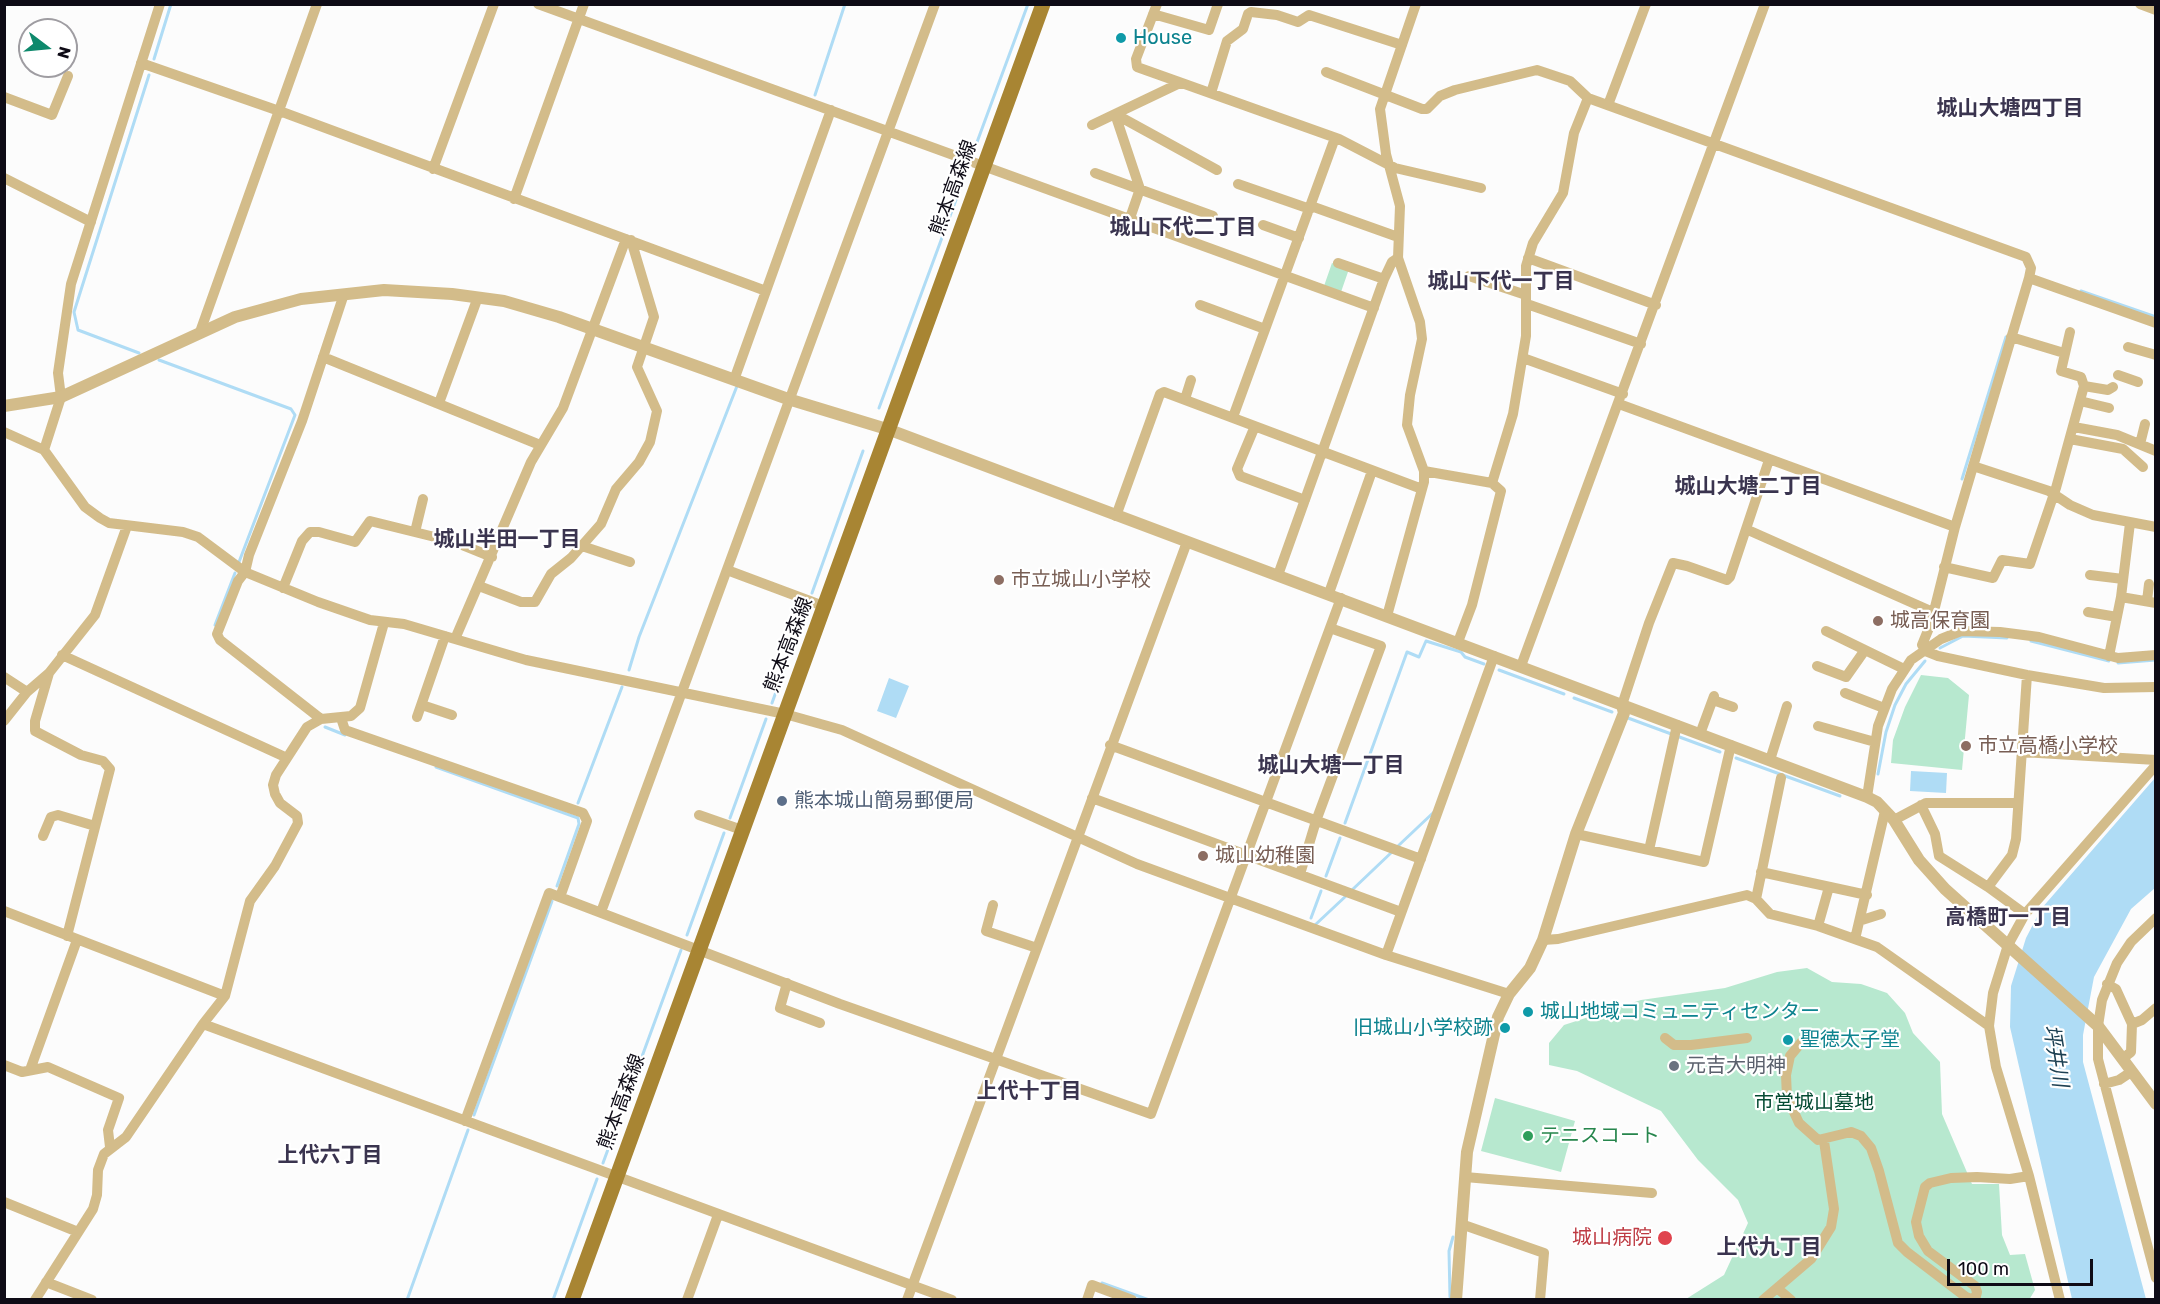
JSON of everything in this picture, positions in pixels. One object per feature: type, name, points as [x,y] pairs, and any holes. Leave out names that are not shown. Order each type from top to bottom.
[{"type":"main road","name":"熊本高森線","points":[[572,1299],[698,948],[826,607],[1043,4]]},
{"type":"street","points":[[44,450],[61,397],[58,374],[64,315],[71,284],[160,4]]},
{"type":"street","points":[[200,332],[317,4]]},
{"type":"street","points":[[433,169],[494,4]]},
{"type":"street","points":[[538,4],[1374,308]]},
{"type":"street","points":[[514,199],[584,4]]},
{"type":"street","points":[[601,912],[935,4]]},
{"type":"street","points":[[1218,4],[1209,30],[1155,9],[1135,64],[1137,68],[1335,138],[1389,166],[1481,188]]},
{"type":"street","points":[[1608,105],[1646,4]]},
{"type":"street","points":[[1521,666],[1656,305],[1765,4]]},
{"type":"street","points":[[2140,4],[2156,10]]},
{"type":"street","points":[[1387,616],[1422,489],[1424,471],[1407,425],[1410,394],[1422,339],[1420,322],[1398,258],[1400,206],[1389,166],[1380,115],[1416,5]]},
{"type":"street","points":[[1210,93],[1227,41],[1242,29],[1251,12],[1277,15],[1298,22],[1309,15],[1402,45]]},
{"type":"street","points":[[141,63],[278,111],[766,291]]},
{"type":"street","points":[[1326,72],[1427,109],[1440,96],[1455,90],[1537,70],[1570,81],[1588,98],[2026,257],[2031,268],[2029,278],[1955,527],[1931,623],[1922,640],[1924,649]]},
{"type":"street","points":[[4,96],[52,115],[67,78]]},
{"type":"street","points":[[1092,125],[1180,82]]},
{"type":"street","points":[[1492,483],[1513,414],[1523,358],[1528,324],[1528,258],[1533,243],[1563,193],[1574,133],[1588,98]]},
{"type":"street","points":[[734,380],[831,110]]},
{"type":"street","points":[[1116,114],[1140,189],[1130,218]]},
{"type":"street","points":[[1116,114],[1217,170]]},
{"type":"street","points":[[1233,417],[1335,138]]},
{"type":"street","points":[[1095,173],[1213,216]]},
{"type":"street","points":[[4,178],[91,222]]},
{"type":"street","points":[[1238,184],[1398,237]]},
{"type":"street","points":[[1263,225],[1299,238]]},
{"type":"street","points":[[417,717],[450,638],[479,586],[540,444],[563,408],[591,329],[628,240]]},
{"type":"street","points":[[479,586],[532,603],[538,599],[551,574],[582,546],[601,524],[622,479],[642,458],[655,428],[656,407],[637,371],[654,317],[628,240]]},
{"type":"street","points":[[1278,574],[1384,279],[1392,262],[1398,258]]},
{"type":"street","points":[[1528,258],[1656,305]]},
{"type":"street","points":[[1338,262],[1384,279]]},
{"type":"street","points":[[1469,276],[1641,344]]},
{"type":"street","points":[[2029,278],[2156,323]]},
{"type":"street","points":[[4,406],[61,397],[235,317],[301,299],[384,290],[478,297],[504,301],[591,329],[788,399],[890,430],[1521,666],[1622,705],[1676,732],[1700,734],[1770,760],[1783,772],[1867,797],[1890,815],[1925,868],[2094,1023],[2156,1104]]},
{"type":"street","points":[[321,719],[217,636],[238,581],[245,572],[249,555],[302,421],[344,294]]},
{"type":"street","points":[[439,403],[478,297]]},
{"type":"street","points":[[1200,305],[1265,329]]},
{"type":"street","points":[[1944,567],[1994,578],[2002,560],[2030,564],[2054,493],[2084,386],[2081,377],[2061,371],[2070,332]]},
{"type":"street","points":[[2011,337],[2064,353]]},
{"type":"street","points":[[2128,347],[2156,355]]},
{"type":"street","points":[[323,357],[540,444]]},
{"type":"street","points":[[1523,358],[1769,460],[1955,527]]},
{"type":"street","points":[[2118,375],[2138,382]]},
{"type":"street","points":[[1185,399],[1191,380]]},
{"type":"street","points":[[2084,386],[2108,390],[2113,387]]},
{"type":"street","points":[[1116,516],[1160,394],[1164,392],[1422,489]]},
{"type":"street","points":[[2080,401],[2109,408]]},
{"type":"street","points":[[2140,444],[2145,424]]},
{"type":"street","points":[[1255,426],[1237,469],[1240,476],[1305,500]]},
{"type":"street","points":[[2074,427],[2117,435],[2140,444],[2147,450],[2156,451]]},
{"type":"street","points":[[4,432],[44,450],[85,507],[109,523],[183,532],[198,537],[245,572],[338,610],[384,623],[400,623],[526,660],[785,714],[842,730],[1137,864],[1386,955],[1509,994]]},
{"type":"street","points":[[2070,439],[2123,449],[2144,467]]},
{"type":"street","points":[[1457,1299],[1467,1152],[1498,1017],[1509,994],[1530,968],[1543,940],[1576,834],[1623,713],[1622,705],[1651,617],[1673,563],[1727,580],[1731,577],[1769,460]]},
{"type":"street","points":[[1973,466],[2054,493],[2087,513],[2156,527]]},
{"type":"street","points":[[465,1121],[549,893],[787,983],[1151,1114],[1330,628],[1335,596],[1372,471]]},
{"type":"street","points":[[1424,471],[1492,483],[1502,491],[1472,605],[1458,642]]},
{"type":"street","points":[[415,532],[423,499]]},
{"type":"street","points":[[283,588],[302,541],[310,532],[354,542],[367,524],[375,521],[455,542],[492,557]]},
{"type":"street","points":[[2109,656],[2121,597],[2130,523]]},
{"type":"street","points":[[4,721],[27,692],[49,673],[94,615],[128,526]]},
{"type":"street","points":[[1748,530],[1933,612]]},
{"type":"street","points":[[907,1299],[1187,542]]},
{"type":"street","points":[[582,546],[630,562]]},
{"type":"street","points":[[727,570],[826,607]]},
{"type":"street","points":[[2090,575],[2123,579]]},
{"type":"street","points":[[2121,597],[2151,602],[2149,584]]},
{"type":"street","points":[[2088,612],[2117,617]]},
{"type":"street","points":[[35,1299],[93,1209],[98,1170],[104,1154],[110,1147],[126,1137],[203,1024],[225,996],[250,901],[274,866],[298,823],[297,816],[280,803],[274,790],[274,780],[285,757],[301,733],[321,719],[341,718],[354,714],[361,705],[384,623]]},
{"type":"street","points":[[1300,874],[1316,821],[1381,646],[1330,628]]},
{"type":"street","points":[[1826,631],[1904,669]]},
{"type":"street","points":[[1867,797],[1875,742],[1884,708],[1904,669],[1924,649],[1961,631],[1980,631],[2039,637],[2109,656],[2132,658],[2156,655]]},
{"type":"street","points":[[1924,649],[1938,656],[2027,675],[2104,688],[2156,687]]},
{"type":"street","points":[[1817,666],[1846,677],[1865,650]]},
{"type":"street","points":[[62,656],[285,757]]},
{"type":"street","points":[[1386,955],[1494,656]]},
{"type":"street","points":[[30,1070],[72,938],[95,826],[110,769],[103,761],[81,755],[35,731],[35,720],[49,673]]},
{"type":"street","points":[[1988,887],[2012,855],[2016,838],[2027,675]]},
{"type":"street","points":[[4,677],[27,692]]},
{"type":"street","points":[[1845,693],[1884,708]]},
{"type":"street","points":[[1700,734],[1713,698],[1733,707]]},
{"type":"street","points":[[422,705],[452,715]]},
{"type":"street","points":[[1770,760],[1787,706]]},
{"type":"street","points":[[341,718],[345,730],[583,813],[587,821],[560,897]]},
{"type":"street","points":[[1818,726],[1875,742]]},
{"type":"street","points":[[1649,850],[1676,732]]},
{"type":"street","points":[[1110,745],[1421,859]]},
{"type":"street","points":[[1576,834],[1704,862],[1731,745]]},
{"type":"street","points":[[2022,752],[2156,760]]},
{"type":"street","points":[[2060,1299],[2029,1176],[1996,1067],[1989,1026],[1994,993],[2025,914],[2156,765]]},
{"type":"street","points":[[1756,899],[1783,772]]},
{"type":"street","points":[[1092,798],[1401,912]]},
{"type":"street","points":[[1890,815],[1921,805],[2018,803]]},
{"type":"street","points":[[1921,805],[1935,834],[1939,856],[2025,914]]},
{"type":"street","points":[[43,836],[51,817],[58,815],[95,826]]},
{"type":"street","points":[[699,815],[742,830]]},
{"type":"street","points":[[1855,939],[1890,815]]},
{"type":"street","points":[[1925,868],[1939,856]]},
{"type":"street","points":[[1761,872],[1867,895]]},
{"type":"street","points":[[1818,926],[1829,887]]},
{"type":"street","points":[[1543,940],[1558,939],[1742,895],[1756,899],[1770,914],[1818,926],[1877,947],[1983,1024],[1989,1026]]},
{"type":"street","points":[[993,905],[986,930],[1037,948]]},
{"type":"street","points":[[4,910],[225,996]]},
{"type":"street","points":[[1862,920],[1881,914]]},
{"type":"street","points":[[2156,918],[2131,942],[2107,984],[2094,1023],[2098,1059],[2104,1084],[2156,1278]]},
{"type":"street","points":[[787,983],[780,1008],[820,1023]]},
{"type":"street","points":[[2107,984],[2116,988],[2132,1024],[2132,1052],[2122,1059]]},
{"type":"street","points":[[2132,1024],[2142,1020],[2156,1008]]},
{"type":"street","points":[[203,1024],[952,1299]]},
{"type":"street","points":[[1665,1038],[1674,1045],[1691,1045],[1747,1038]]},
{"type":"street","points":[[1806,1038],[1790,1056],[1786,1075],[1787,1097],[1793,1113],[1805,1131],[1824,1141],[1851,1132],[1861,1136],[1871,1148],[1898,1243],[1958,1291],[1974,1299],[1977,1292],[1975,1286],[1928,1251],[1919,1236],[1916,1222],[1925,1187],[1930,1183],[1951,1178],[2010,1179],[2029,1176]]},
{"type":"street","points":[[4,1065],[22,1072],[48,1067],[119,1098],[108,1130],[110,1147]]},
{"type":"street","points":[[2104,1084],[2119,1080],[2131,1072]]},
{"type":"street","points":[[1762,1299],[1811,1259],[1831,1227],[1834,1209],[1824,1141]]},
{"type":"street","points":[[1465,1178],[1652,1193]]},
{"type":"street","points":[[4,1202],[78,1232]]},
{"type":"street","points":[[687,1299],[718,1215]]},
{"type":"street","points":[[1461,1224],[1544,1253],[1540,1299]]},
{"type":"street","points":[[46,1282],[92,1299]]},
{"type":"street","points":[[1088,1299],[1092,1285],[1132,1299]]},
{"type":"street","points":[[1777,1288],[1791,1299]]},
{"type":"green space","points":[[1332,263],[1349,269],[1341,292],[1324,286]]},
{"type":"green space","points":[[1921,675],[1948,678],[1969,695],[1962,770],[1891,763],[1893,740],[1905,707]]},
{"type":"green space","name":"市営城山墓地","points":[[1807,968],[1832,982],[1861,984],[1887,993],[1905,1013],[1913,1033],[1940,1062],[1942,1114],[1972,1184],[1999,1184],[2002,1235],[2010,1255],[2025,1254],[2035,1290],[2029,1300],[1686,1299],[1724,1275],[1748,1223],[1738,1200],[1698,1160],[1661,1111],[1577,1071],[1549,1065],[1549,1043],[1564,1025],[1641,1000],[1725,988],[1777,972]]},
{"type":"green space","name":"テニスコート","points":[[1495,1098],[1575,1121],[1561,1172],[1481,1151]]},
{"type":"water","points":[[889,678],[909,686],[896,718],[877,711]]},
{"type":"water","points":[[1911,771],[1947,773],[1946,793],[1910,791]]},
{"type":"water","name":"坪井川","points":[[2155,778],[2155,888],[2131,909],[2094,977],[2083,1035],[2083,1062],[2146,1299],[2072,1299],[2010,1027],[2011,986],[2026,938],[2041,909]]},
{"type":"waterway","points":[[154,59],[171,4]]},
{"type":"waterway","points":[[815,95],[845,4]]},
{"type":"waterway","points":[[973,153],[1028,4]]},
{"type":"waterway","points":[[139,353],[78,330],[74,312],[149,75]]},
{"type":"waterway","points":[[879,408],[967,170]]},
{"type":"waterway","points":[[2081,291],[2156,317]]},
{"type":"waterway","points":[[1962,479],[2006,337]]},
{"type":"waterway","points":[[159,360],[291,409],[295,415],[239,562]]},
{"type":"waterway","points":[[629,670],[639,637],[737,386]]},
{"type":"waterway","points":[[812,593],[863,451]]},
{"type":"waterway","points":[[215,625],[235,573]]},
{"type":"waterway","points":[[772,703],[806,608]]},
{"type":"waterway","points":[[1940,648],[1963,636],[2007,638]]},
{"type":"waterway","points":[[1345,823],[1407,652],[1419,657],[1426,641],[1461,652],[1465,657],[1484,664]]},
{"type":"waterway","points":[[2031,641],[2109,661]]},
{"type":"waterway","points":[[2118,663],[2156,660]]},
{"type":"waterway","points":[[1878,774],[1886,732],[1895,705],[1906,684],[1925,661]]},
{"type":"waterway","points":[[1499,670],[1564,694]]},
{"type":"waterway","points":[[578,803],[622,687]]},
{"type":"waterway","points":[[1574,698],[1612,712]]},
{"type":"waterway","points":[[1628,718],[1720,752]]},
{"type":"waterway","points":[[730,818],[766,719]]},
{"type":"waterway","points":[[325,727],[345,735]]},
{"type":"waterway","points":[[1736,758],[1840,796]]},
{"type":"waterway","points":[[436,767],[578,818],[579,824],[557,886]]},
{"type":"waterway","points":[[1398,846],[1434,812]]},
{"type":"waterway","points":[[687,935],[724,833]]},
{"type":"waterway","points":[[1326,876],[1340,838]]},
{"type":"waterway","points":[[1352,890],[1393,851]]},
{"type":"waterway","points":[[1311,918],[1321,891]]},
{"type":"waterway","points":[[1315,925],[1347,895]]},
{"type":"waterway","points":[[474,1115],[552,901]]},
{"type":"waterway","points":[[603,1163],[681,950]]},
{"type":"waterway","points":[[407,1300],[468,1130]]},
{"type":"waterway","points":[[553,1300],[597,1179]]},
{"type":"waterway","points":[[1450,1297],[1449,1251],[1453,1237]]},
{"type":"waterway","points":[[1102,1283],[1149,1300]]},
{"type":"place","name":"House","points":[[1121,38]]},
{"type":"place","name":"市立城山小学校","points":[[999,580]]},
{"type":"place","name":"城高保育園","points":[[1878,621]]},
{"type":"place","name":"市立高橋小学校","points":[[1966,746]]},
{"type":"place","name":"熊本城山簡易郵便局","points":[[782,801]]},
{"type":"place","name":"城山幼稚園","points":[[1203,856]]},
{"type":"place","name":"城山地域コミュニティセンター","points":[[1528,1012]]},
{"type":"place","name":"旧城山小学校跡","points":[[1505,1028]]},
{"type":"place","name":"聖徳太子堂","points":[[1788,1040]]},
{"type":"place","name":"元吉大明神","points":[[1674,1066]]},
{"type":"place","name":"テニスコート","points":[[1528,1136]]},
{"type":"place","name":"城山病院","points":[[1665,1238]]},
{"type":"district","name":"城山大塘四丁目","points":[[2010,109]]},
{"type":"district","name":"城山下代二丁目","points":[[1183,228]]},
{"type":"district","name":"城山下代一丁目","points":[[1501,282]]},
{"type":"district","name":"城山大塘二丁目","points":[[1748,487]]},
{"type":"district","name":"城山半田一丁目","points":[[507,540]]},
{"type":"district","name":"城山大塘一丁目","points":[[1331,766]]},
{"type":"district","name":"高橋町一丁目","points":[[2008,918]]},
{"type":"district","name":"上代十丁目","points":[[1029,1092]]},
{"type":"district","name":"上代六丁目","points":[[330,1156]]},
{"type":"district","name":"上代九丁目","points":[[1769,1248]]}]
